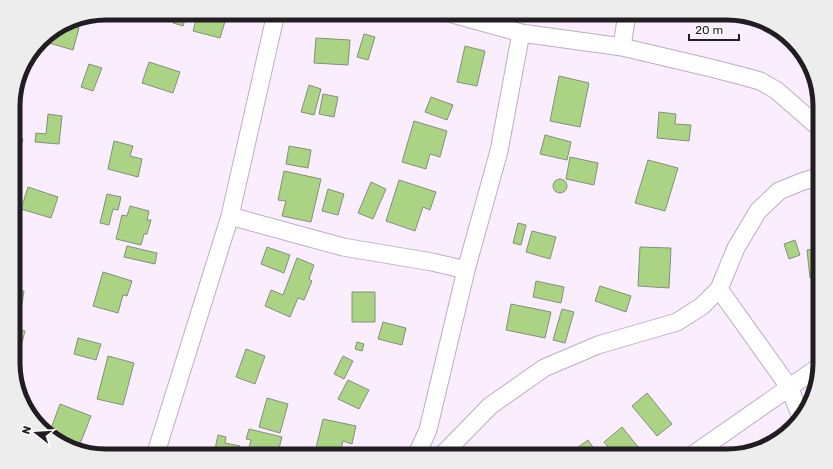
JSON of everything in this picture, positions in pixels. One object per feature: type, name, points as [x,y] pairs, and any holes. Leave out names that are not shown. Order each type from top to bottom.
[{"type":"street","points":[[157,449],[230,216],[274,20]]},
{"type":"street","points":[[474,20],[521,33],[622,47],[760,81],[776,90],[813,122]]},
{"type":"street","points":[[622,47],[626,20]]},
{"type":"street","points":[[419,449],[428,430],[466,270],[499,151],[521,33]]},
{"type":"street","points":[[448,449],[490,406],[544,368],[598,345],[677,322],[702,306],[719,289],[736,248],[758,211],[779,191],[813,178]]},
{"type":"street","points":[[230,216],[343,247],[432,262],[466,270]]},
{"type":"street","points":[[719,289],[789,388],[798,411]]},
{"type":"street","points":[[701,449],[813,371]]},
{"type":"building","points":[[174,20],[185,20],[183,26],[173,23]]},
{"type":"building","points":[[196,20],[225,20],[220,38],[193,31]]},
{"type":"building","points":[[74,27],[79,28],[73,50],[49,43],[50,41],[63,31]]},
{"type":"building","points":[[364,34],[375,37],[368,60],[357,57]]},
{"type":"building","points":[[316,38],[350,40],[348,65],[314,63]]},
{"type":"building","points":[[465,46],[485,51],[477,86],[457,82]]},
{"type":"building","points":[[149,62],[180,72],[173,93],[142,83]]},
{"type":"building","points":[[89,64],[102,68],[93,91],[81,87]]},
{"type":"building","points":[[559,76],[589,83],[580,127],[550,121]]},
{"type":"building","points":[[309,85],[321,89],[314,115],[301,112]]},
{"type":"building","points":[[323,94],[338,97],[334,117],[319,114]]},
{"type":"building","points":[[431,97],[453,105],[447,120],[425,112]]},
{"type":"building","points":[[659,112],[676,114],[675,124],[691,125],[689,141],[657,138]]},
{"type":"building","points":[[48,114],[62,116],[59,144],[35,142],[36,133],[46,134]]},
{"type":"building","points":[[414,121],[447,131],[440,157],[430,154],[426,169],[402,162]]},
{"type":"building","points":[[545,135],[571,142],[567,160],[540,154]]},
{"type":"building","points":[[20,138],[23,139],[20,150]]},
{"type":"building","points":[[114,141],[133,146],[130,156],[142,159],[138,177],[108,169]]},
{"type":"building","points":[[289,146],[311,150],[308,168],[286,164]]},
{"type":"building","points":[[570,157],[598,163],[594,185],[566,179]]},
{"type":"building","points":[[648,160],[678,168],[665,211],[635,203]]},
{"type":"building","points":[[284,171],[321,179],[311,222],[282,216],[286,201],[278,200]]},
{"type":"building","points":[[560,179],[565,181],[567,186],[565,191],[560,193],[555,191],[553,186],[555,181]]},
{"type":"building","points":[[399,180],[436,192],[430,210],[423,207],[415,231],[386,221]]},
{"type":"building","points":[[371,182],[386,189],[373,219],[358,213]]},
{"type":"building","points":[[28,187],[58,197],[51,218],[21,209]]},
{"type":"building","points":[[328,189],[344,194],[338,215],[322,211]]},
{"type":"building","points":[[107,194],[121,197],[118,210],[113,209],[109,225],[100,223]]},
{"type":"building","points":[[130,206],[149,211],[147,220],[151,220],[147,234],[144,234],[141,245],[116,239],[122,215],[127,216]]},
{"type":"building","points":[[518,223],[526,225],[521,245],[513,243]]},
{"type":"building","points":[[532,231],[556,237],[550,259],[526,252]]},
{"type":"building","points":[[795,240],[800,255],[789,259],[784,244]]},
{"type":"building","points":[[127,246],[157,253],[155,264],[124,257]]},
{"type":"building","points":[[267,247],[290,255],[284,273],[261,264]]},
{"type":"building","points":[[640,247],[671,248],[669,288],[638,286]]},
{"type":"building","points":[[813,249],[813,278],[810,278],[807,250]]},
{"type":"building","points":[[297,258],[314,265],[309,279],[312,281],[304,300],[298,298],[290,317],[265,306],[271,290],[283,295]]},
{"type":"building","points":[[103,272],[132,281],[127,296],[123,295],[118,313],[93,306]]},
{"type":"building","points":[[536,281],[564,287],[561,303],[533,297]]},
{"type":"building","points":[[600,286],[631,296],[626,312],[595,301]]},
{"type":"building","points":[[20,291],[24,291],[22,304],[20,304]]},
{"type":"building","points":[[352,292],[375,292],[375,322],[352,322]]},
{"type":"building","points":[[511,304],[551,312],[545,338],[506,330]]},
{"type":"building","points":[[562,309],[574,312],[565,343],[553,340]]},
{"type":"building","points":[[383,322],[406,328],[402,345],[378,339]]},
{"type":"building","points":[[20,330],[25,331],[20,350]]},
{"type":"building","points":[[78,338],[101,344],[96,360],[74,354]]},
{"type":"building","points":[[357,342],[364,344],[362,351],[355,349]]},
{"type":"building","points":[[246,349],[265,356],[255,384],[236,377]]},
{"type":"building","points":[[108,356],[134,363],[123,405],[97,399]]},
{"type":"building","points":[[343,356],[353,361],[344,379],[334,374]]},
{"type":"building","points":[[348,380],[369,390],[359,409],[338,399]]},
{"type":"building","points":[[647,393],[672,424],[657,436],[632,406]]},
{"type":"building","points":[[267,398],[288,404],[280,433],[259,427]]},
{"type":"building","points":[[60,404],[91,416],[80,444],[63,438],[56,433],[56,415]]},
{"type":"building","points":[[323,419],[356,426],[352,444],[343,441],[341,449],[316,449]]},
{"type":"building","points":[[622,427],[639,448],[610,449],[604,442]]},
{"type":"building","points":[[249,429],[282,437],[279,449],[249,449],[251,440],[246,439]]},
{"type":"building","points":[[218,435],[226,437],[225,443],[240,446],[239,449],[215,449]]},
{"type":"building","points":[[588,440],[594,449],[578,449]]}]
